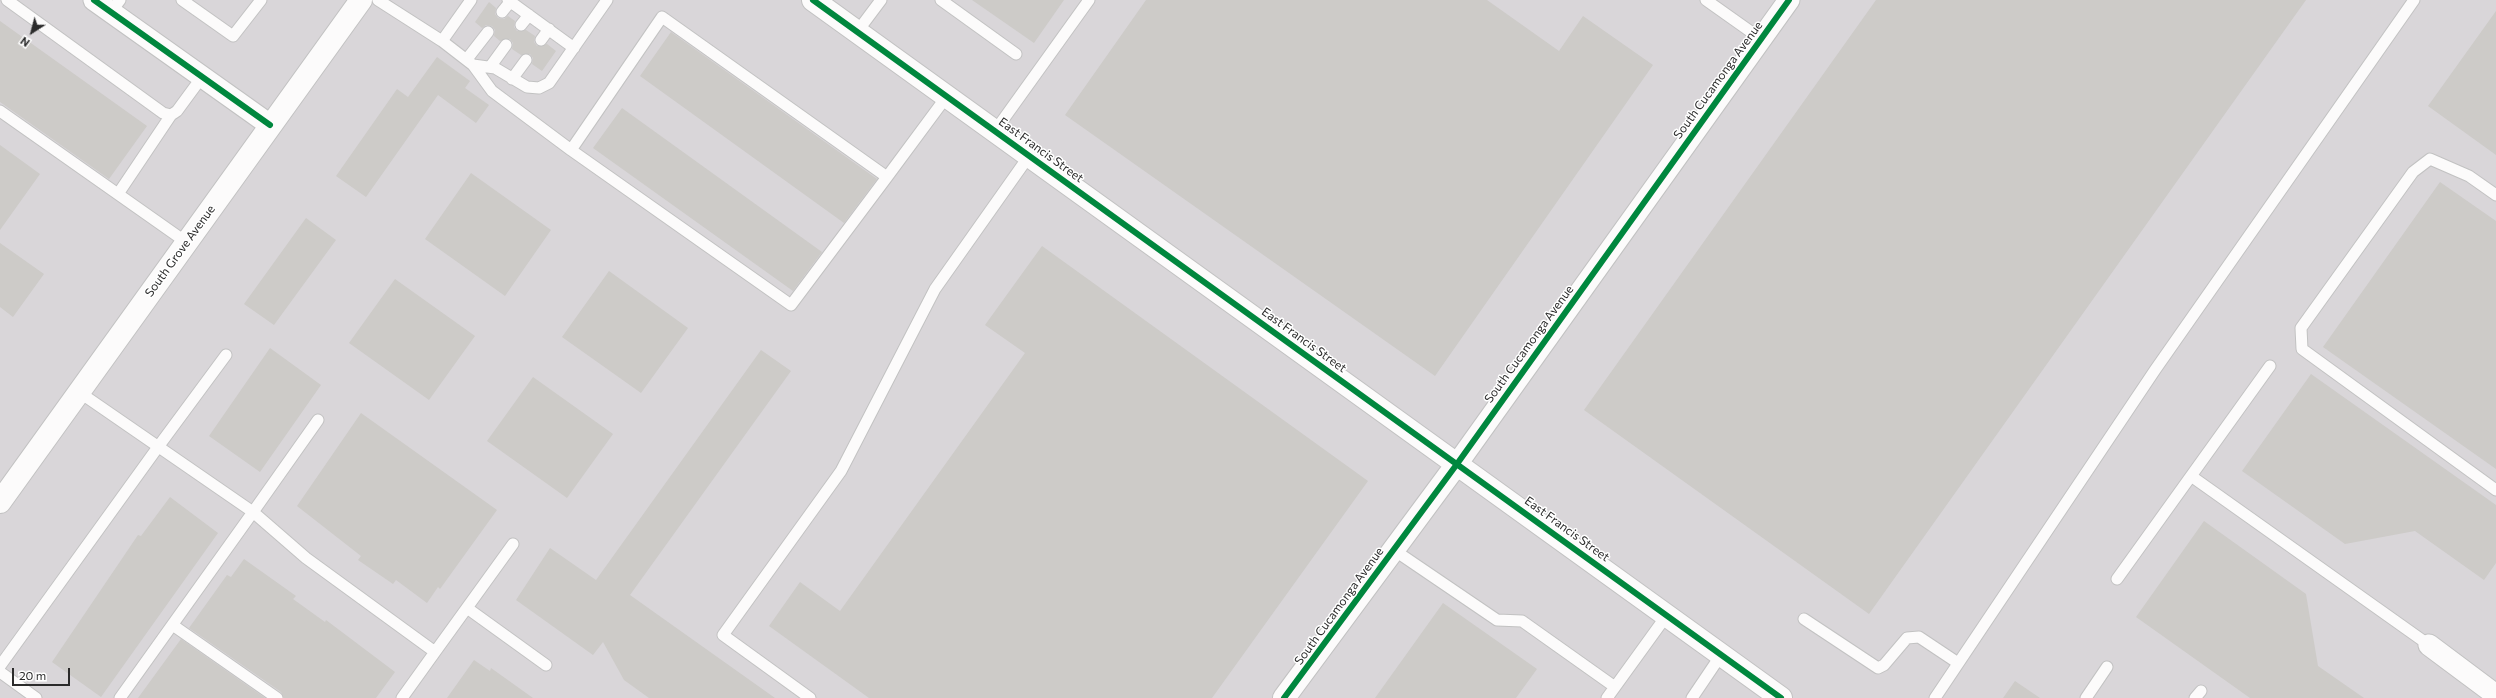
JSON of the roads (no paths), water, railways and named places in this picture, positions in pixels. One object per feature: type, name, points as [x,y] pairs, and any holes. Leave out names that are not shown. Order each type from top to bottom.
[{"type":"street","points":[[94,0],[116,6],[202,77],[270,125]]},
{"type":"street","name":"South Grove Avenue","points":[[0,502],[361,0]]},
{"type":"street","name":"East Francis Street","points":[[813,0],[1781,698]]},
{"type":"street","name":"South Cucamonga Avenue","points":[[1284,698],[1457,464],[1789,0]]},
{"type":"street","points":[[2429,645],[2496,695]]},
{"type":"lane","points":[[7,0],[163,113],[170,115]]},
{"type":"lane","points":[[182,0],[233,36],[261,0]]},
{"type":"lane","points":[[378,0],[442,41],[470,62],[492,91],[571,150],[791,305],[947,96]]},
{"type":"lane","points":[[442,41],[471,0]]},
{"type":"lane","points":[[470,62],[490,67],[527,87],[539,88],[549,83],[607,0]]},
{"type":"lane","points":[[857,32],[881,0]]},
{"type":"lane","points":[[940,0],[1016,54]]},
{"type":"lane","points":[[995,131],[1089,0]]},
{"type":"lane","points":[[1706,0],[1761,39]]},
{"type":"lane","points":[[1935,698],[2155,370],[2414,0]]},
{"type":"lane","points":[[502,12],[509,1],[574,48]]},
{"type":"lane","points":[[521,26],[529,15]]},
{"type":"lane","points":[[571,150],[662,16],[887,177]]},
{"type":"lane","points":[[541,40],[549,29]]},
{"type":"lane","points":[[470,62],[488,32]]},
{"type":"lane","points":[[490,67],[506,45]]},
{"type":"lane","points":[[512,79],[526,60]]},
{"type":"lane","points":[[118,194],[170,115],[178,111],[202,77]]},
{"type":"lane","points":[[0,111],[186,242]]},
{"type":"lane","points":[[810,698],[723,635],[841,471],[935,289],[1029,156]]},
{"type":"lane","points":[[2496,195],[2469,176],[2430,159],[2413,172],[2301,328],[2302,349],[2496,490]]},
{"type":"lane","points":[[0,666],[226,355]]},
{"type":"lane","points":[[2117,579],[2270,366]]},
{"type":"lane","points":[[79,392],[253,512],[306,558],[435,652]]},
{"type":"lane","points":[[120,698],[174,626],[318,420]]},
{"type":"lane","points":[[2191,476],[2429,645]]},
{"type":"lane","points":[[402,698],[513,544]]},
{"type":"lane","points":[[1394,550],[1497,620],[1522,622],[1615,687]]},
{"type":"lane","points":[[467,608],[546,665]]},
{"type":"lane","points":[[1607,698],[1667,615]]},
{"type":"lane","points":[[1804,619],[1878,668],[1884,664],[1907,638],[1920,637],[1958,663]]},
{"type":"lane","points":[[174,626],[277,698]]},
{"type":"lane","points":[[1692,698],[1721,655]]},
{"type":"lane","points":[[2086,698],[2107,667]]},
{"type":"lane","points":[[0,672],[36,698]]}]
